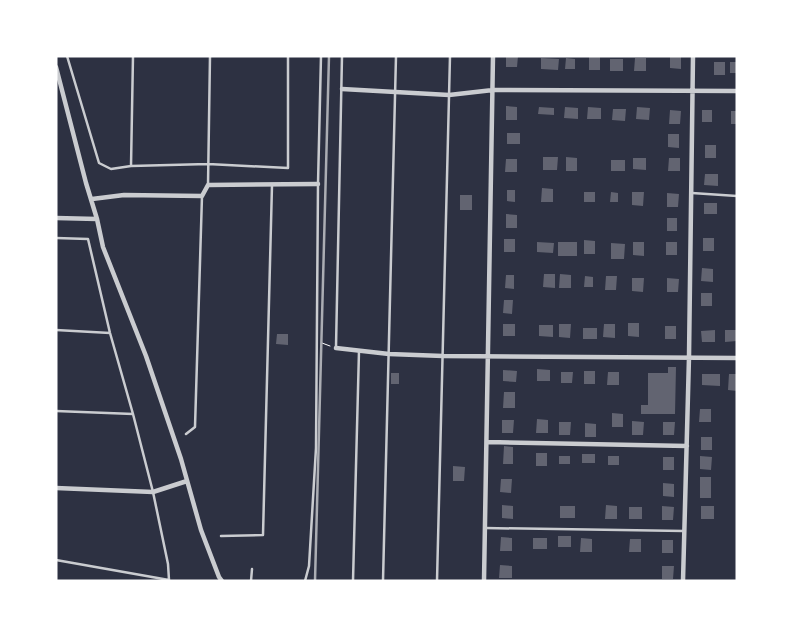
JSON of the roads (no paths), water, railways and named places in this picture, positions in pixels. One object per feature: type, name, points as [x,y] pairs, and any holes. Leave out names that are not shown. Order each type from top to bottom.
[{"type":"street","points":[[484,581],[488,442],[493,56]]},
{"type":"street","points":[[684,581],[693,56]]},
{"type":"street","points":[[56,67],[103,247],[146,356],[188,481],[201,530],[218,577],[222,581]]},
{"type":"street","points":[[342,89],[449,95],[493,90],[737,91]]},
{"type":"street","points":[[92,199],[124,195],[202,196],[208,185],[318,184]]},
{"type":"street","points":[[56,218],[97,219]]},
{"type":"street","points":[[336,348],[389,354],[443,356],[737,358]]},
{"type":"street","points":[[488,442],[687,446]]},
{"type":"street","points":[[56,488],[152,492],[188,481]]},
{"type":"lane","points":[[67,56],[99,163],[111,169],[131,166],[208,164],[288,168],[288,56]]},
{"type":"lane","points":[[131,166],[133,56]]},
{"type":"lane","points":[[208,185],[210,56]]},
{"type":"lane","points":[[305,581],[309,566],[316,448],[318,184],[322,56]]},
{"type":"lane","points":[[336,348],[342,56]]},
{"type":"lane","points":[[383,581],[396,56]]},
{"type":"lane","points":[[437,581],[450,56]]},
{"type":"lane","points":[[221,536],[263,534],[272,183]]},
{"type":"lane","points":[[692,193],[737,196]]},
{"type":"lane","points":[[186,434],[196,427],[202,196]]},
{"type":"lane","points":[[56,238],[88,240],[110,333],[133,414],[152,492],[170,580],[56,560]]},
{"type":"lane","points":[[56,330],[110,333]]},
{"type":"lane","points":[[353,581],[360,351]]},
{"type":"lane","points":[[56,411],[133,414]]},
{"type":"lane","points":[[485,528],[684,531]]},
{"type":"lane","points":[[252,569],[252,581]]},
{"type":"railway","points":[[315,581],[329,56]]}]
